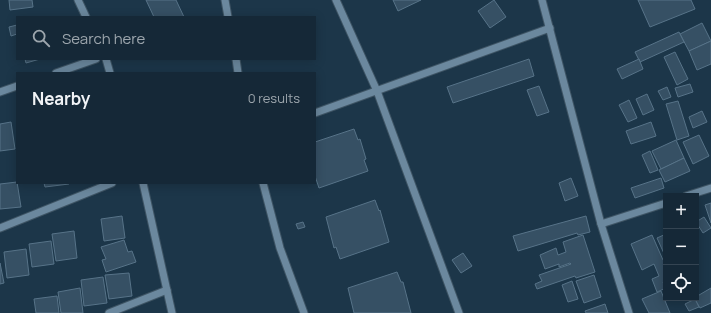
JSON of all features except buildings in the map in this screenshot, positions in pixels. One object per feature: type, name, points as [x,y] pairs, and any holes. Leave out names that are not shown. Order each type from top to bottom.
[{"type":"street","points":[[78,0],[86,16]]},
{"type":"street","points":[[225,0],[228,16]]},
{"type":"street","points":[[336,0],[377,90],[459,313]]},
{"type":"street","points":[[542,0],[601,224],[629,313]]},
{"type":"street","points":[[316,113],[550,28]]},
{"type":"street","points":[[59,72],[93,60]]},
{"type":"street","points":[[106,60],[110,72]]},
{"type":"street","points":[[236,60],[238,72]]},
{"type":"street","points":[[0,92],[16,86]]},
{"type":"street","points":[[0,228],[110,184]]},
{"type":"street","points":[[143,184],[172,313]]},
{"type":"street","points":[[263,184],[280,248],[304,313]]},
{"type":"street","points":[[695,193],[711,188]]},
{"type":"street","points":[[601,224],[663,204]]},
{"type":"street","points":[[109,313],[167,290]]}]
